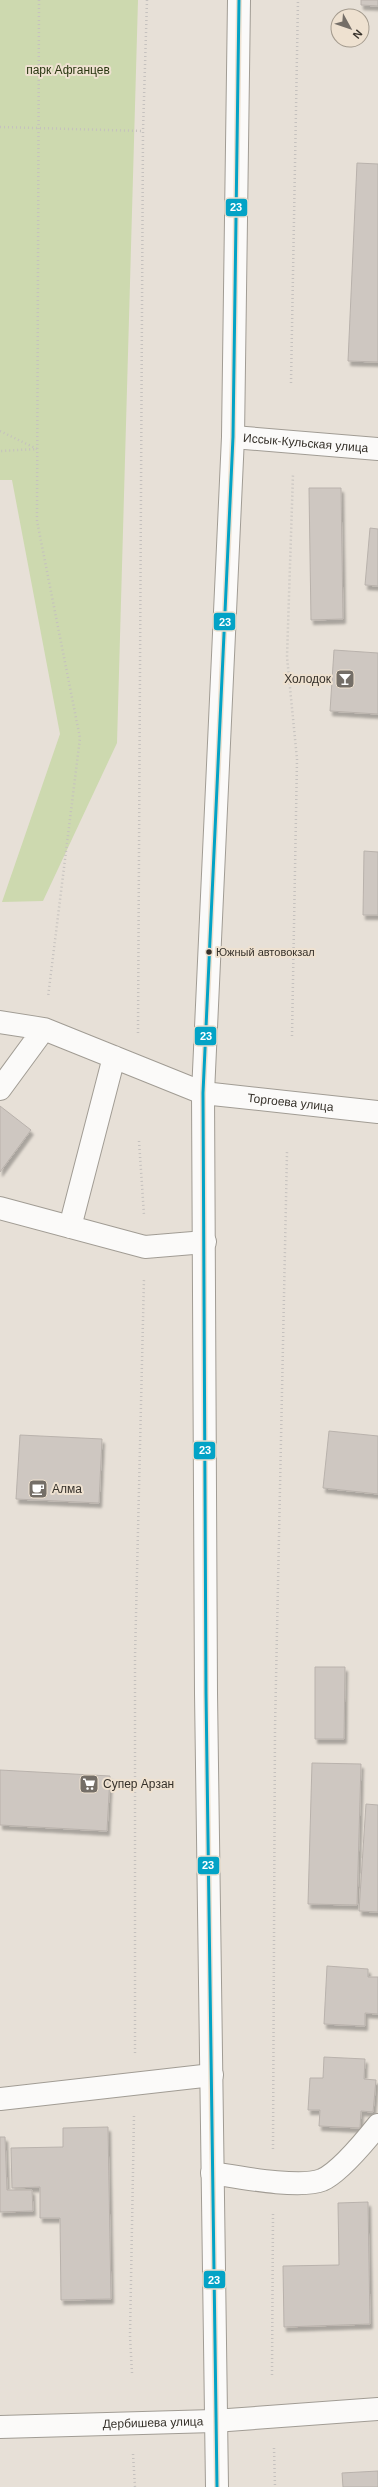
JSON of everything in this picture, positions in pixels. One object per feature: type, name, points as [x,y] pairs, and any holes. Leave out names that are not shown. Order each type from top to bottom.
[{"type":"main road","points":[[217,2487],[214,2421],[212,2075],[206,1693],[205,1242],[203,1093],[233,437],[239,0]]},
{"type":"main road","name":"Иссык-Кульская улица","points":[[233,437],[378,449]]},
{"type":"main road","name":"Торгоева улица","points":[[0,1022],[44,1029],[203,1093],[378,1112]]},
{"type":"main road","points":[[0,1089],[44,1029]]},
{"type":"main road","points":[[70,1227],[114,1057]]},
{"type":"main road","points":[[0,1208],[145,1248],[205,1242]]},
{"type":"main road","points":[[0,2099],[135,2085],[212,2075]]},
{"type":"main road","points":[[212,2173],[273,2181],[306,2182],[322,2180],[359,2150],[378,2124]]},
{"type":"main road","name":"Дербишева улица","points":[[0,2427],[214,2421],[378,2409]]},
{"type":"path","points":[[39,0],[37,521],[80,738],[44,1029]]},
{"type":"path","points":[[138,1039],[142,131],[147,0]]},
{"type":"path","points":[[291,383],[298,0]]},
{"type":"path","points":[[0,127],[142,131]]},
{"type":"path","points":[[0,431],[37,449]]},
{"type":"path","points":[[0,450],[37,449]]},
{"type":"path","points":[[292,1036],[298,759],[287,657],[293,473]]},
{"type":"path","points":[[132,2373],[130,2336],[135,2085],[135,1657],[145,1248],[139,1142]]},
{"type":"path","points":[[272,2375],[274,1728],[287,1152]]},
{"type":"path","points":[[274,2446],[275,2487]]},
{"type":"path","points":[[133,2454],[135,2487]]},
{"type":"green space","name":"парк Афганцев","points":[[0,0],[138,0],[117,743],[43,901],[2,902],[60,734],[12,480],[0,480]]},
{"type":"building","points":[[361,0],[378,0],[378,6],[361,5]]},
{"type":"building","points":[[357,163],[378,164],[378,362],[348,361]]},
{"type":"building","points":[[309,488],[341,488],[343,619],[311,620]]},
{"type":"building","points":[[370,528],[378,529],[378,586],[365,585]]},
{"type":"building","points":[[334,650],[378,653],[378,714],[330,711]]},
{"type":"building","points":[[364,851],[378,852],[378,915],[363,915]]},
{"type":"building","points":[[0,1106],[31,1130],[0,1172]]},
{"type":"building","points":[[329,1431],[378,1436],[378,1494],[323,1488]]},
{"type":"building","points":[[20,1435],[102,1439],[99,1503],[16,1499]]},
{"type":"building","points":[[315,1667],[345,1667],[344,1739],[315,1739]]},
{"type":"building","points":[[312,1763],[361,1764],[357,1905],[308,1904]]},
{"type":"building","points":[[0,1770],[110,1776],[107,1831],[0,1825]]},
{"type":"building","points":[[366,1804],[378,1805],[378,1912],[359,1911]]},
{"type":"building","points":[[327,1966],[368,1969],[368,1977],[378,1977],[378,2014],[365,2013],[365,2026],[324,2024]]},
{"type":"building","points":[[324,2057],[365,2059],[364,2079],[376,2080],[373,2112],[361,2111],[360,2128],[319,2126],[320,2110],[308,2110],[310,2078],[323,2078]]},
{"type":"building","points":[[108,2127],[111,2299],[61,2300],[60,2218],[40,2218],[40,2187],[12,2188],[11,2148],[63,2147],[63,2128]]},
{"type":"building","points":[[0,2137],[5,2137],[7,2190],[32,2190],[33,2211],[0,2212]]},
{"type":"building","points":[[368,2202],[370,2324],[284,2327],[283,2266],[339,2265],[338,2203]]},
{"type":"building","points":[[378,2471],[378,2487],[343,2487],[342,2473]]},
{"type":"transit line","name":"23","points":[[217,2487],[206,1693],[203,1093],[233,437],[239,0]]},
{"type":"place","name":"Холодок","points":[[345,679]]},
{"type":"place","name":"Южный автовокзал","points":[[209,952]]},
{"type":"place","name":"Алма","points":[[38,1489]]},
{"type":"place","name":"Супер Арзан","points":[[89,1784]]}]
